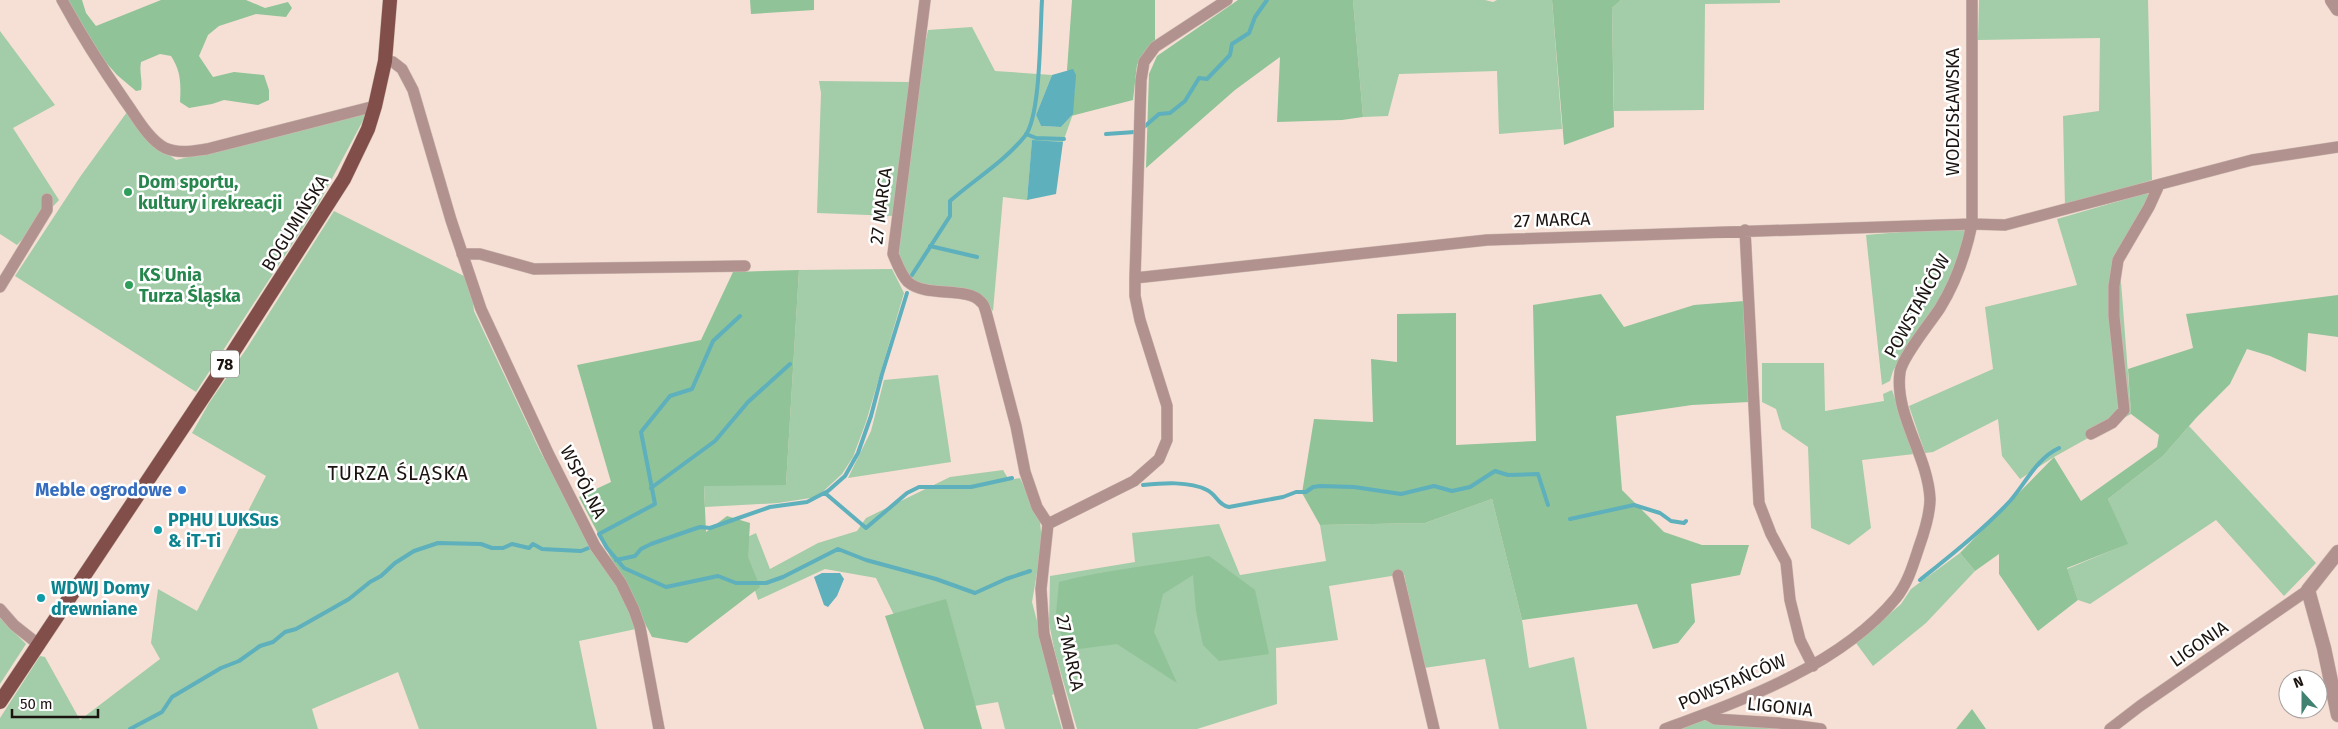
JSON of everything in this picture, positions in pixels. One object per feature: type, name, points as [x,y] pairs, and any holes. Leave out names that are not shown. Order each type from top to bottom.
[{"type":"main road","name":"BOGUMIŃSKA","points":[[0,702],[230,357],[344,179],[368,128],[375,106],[385,60],[390,0]]},
{"type":"street","points":[[62,0],[85,43],[130,108],[150,134],[165,148],[185,153],[207,149],[375,106]]},
{"type":"street","name":"27 MARCA","points":[[925,0],[893,254],[906,280],[913,286],[942,293],[972,295],[982,302],[986,312],[1004,378],[1025,472],[1037,506],[1048,524],[1041,589],[1044,634],[1069,729]]},
{"type":"street","points":[[1048,524],[1134,481],[1159,459],[1167,440],[1167,406],[1140,320],[1135,296],[1140,80],[1144,62],[1155,47],[1228,0]]},
{"type":"street","name":"WODZISŁAWSKA","points":[[1972,0],[1972,224]]},
{"type":"street","points":[[2332,0],[2338,8]]},
{"type":"street","name":"WSPÓLNA","points":[[385,60],[393,62],[402,69],[413,90],[462,254],[481,309],[549,455],[595,546],[621,583],[634,610],[640,627],[659,729]]},
{"type":"street","points":[[1972,224],[2004,225],[2252,160],[2338,147]]},
{"type":"street","points":[[2091,434],[2112,423],[2124,410],[2114,316],[2114,286],[2118,260],[2149,207],[2159,185]]},
{"type":"street","points":[[0,287],[47,210],[48,199]]},
{"type":"street","name":"27 MARCA","points":[[1135,278],[1487,240],[1972,224]]},
{"type":"street","name":"POWSTAŃCÓW","points":[[1665,729],[1706,714],[1813,666],[1838,650],[1878,617],[1896,598],[1910,576],[1922,538],[1930,500],[1925,470],[1898,393],[1900,369],[1941,306],[1956,276],[1968,246],[1972,224]]},
{"type":"street","name":"POWSTAŃCÓW","points":[[1745,230],[1759,503],[1771,534],[1786,562],[1790,600],[1800,640],[1813,666]]},
{"type":"street","points":[[462,254],[480,254],[534,269],[745,266]]},
{"type":"street","points":[[2338,552],[2308,590],[2324,648],[2338,715]]},
{"type":"street","points":[[1398,575],[1434,729]]},
{"type":"street","name":"LIGONIA","points":[[2110,729],[2148,700],[2308,590]]},
{"type":"street","points":[[0,610],[14,625],[38,644]]},
{"type":"street","name":"LIGONIA","points":[[1706,714],[1715,719],[1778,723],[1821,729]]},
{"type":"green space","points":[[67,0],[82,0],[86,13],[96,26],[161,0],[246,0],[265,8],[288,2],[292,8],[286,17],[256,14],[219,26],[208,35],[199,56],[213,77],[234,72],[264,75],[269,90],[269,100],[258,105],[224,100],[189,108],[180,102],[180,78],[177,67],[171,56],[160,54],[141,62],[141,90],[136,91],[117,75],[95,50]]},
{"type":"green space","points":[[750,0],[814,0],[814,10],[751,14]]},
{"type":"green space","points":[[1072,0],[1155,0],[1155,40],[1137,65],[1133,100],[1071,116],[1075,86],[1067,70]]},
{"type":"green space","points":[[1238,0],[1353,0],[1363,117],[1342,120],[1277,122],[1280,57],[1235,90],[1146,168],[1149,74],[1157,56]]},
{"type":"green space","points":[[1353,0],[1485,0],[1493,2],[1497,0],[1552,0],[1562,129],[1499,134],[1497,71],[1399,74],[1388,116],[1363,117]]},
{"type":"green space","points":[[1552,0],[1621,0],[1612,8],[1614,127],[1564,145]]},
{"type":"green space","points":[[1621,0],[1780,0],[1780,3],[1705,4],[1704,110],[1614,111],[1612,8]]},
{"type":"green space","points":[[1979,0],[2148,0],[2152,180],[2065,207],[2063,116],[2099,111],[2100,38],[1978,40]]},
{"type":"green space","points":[[972,27],[995,71],[1052,75],[1036,115],[1041,126],[1061,127],[1073,114],[1063,142],[1032,141],[1027,200],[1003,197],[993,311],[974,291],[917,283],[900,265],[897,249],[918,78],[928,30]]},
{"type":"green space","points":[[0,31],[55,105],[13,128],[59,200],[17,245],[0,234]]},
{"type":"green space","points":[[819,81],[910,82],[894,216],[817,213],[821,93]]},
{"type":"green space","points":[[127,112],[149,140],[176,160],[367,113],[319,203],[196,392],[15,276],[80,177]]},
{"type":"green space","points":[[2157,190],[2120,268],[2131,414],[2054,457],[2020,479],[2002,456],[1998,419],[1933,452],[1925,453],[1909,406],[1993,369],[1985,307],[2077,285],[2057,219]]},
{"type":"green space","points":[[334,211],[470,279],[474,311],[540,451],[588,540],[621,594],[636,629],[579,641],[597,729],[419,729],[398,672],[312,709],[318,729],[0,729],[0,718],[40,656],[45,657],[80,720],[160,659],[151,643],[158,589],[197,611],[266,476],[192,433],[209,403],[247,348]]},
{"type":"green space","points":[[1969,226],[1964,246],[1948,283],[1893,371],[1890,381],[1882,385],[1866,235]]},
{"type":"green space","points":[[892,269],[904,293],[866,422],[853,457],[842,474],[817,497],[778,503],[705,507],[704,485],[786,485],[799,270]]},
{"type":"green space","points":[[799,270],[786,485],[704,486],[706,532],[727,516],[750,523],[748,557],[760,587],[687,643],[652,637],[579,497],[611,482],[577,365],[701,340],[733,272]]},
{"type":"green space","points":[[1601,294],[1624,327],[1694,305],[1744,301],[1749,402],[1692,405],[1616,416],[1622,490],[1664,532],[1702,545],[1749,545],[1740,575],[1691,584],[1695,622],[1678,643],[1653,649],[1637,604],[1522,620],[1492,499],[1425,523],[1320,525],[1302,493],[1314,419],[1373,422],[1371,359],[1397,362],[1397,314],[1456,313],[1456,445],[1536,441],[1533,305]]},
{"type":"green space","points":[[2338,295],[2338,337],[2308,333],[2306,372],[2270,356],[2247,349],[2230,384],[2196,418],[2163,456],[2108,499],[2128,544],[2067,568],[2078,600],[2038,631],[1999,574],[1999,554],[1975,571],[1960,553],[2054,457],[2081,501],[2157,447],[2159,435],[2131,414],[2128,369],[2193,348],[2186,314]]},
{"type":"green space","points":[[1762,363],[1824,363],[1825,411],[1884,401],[1883,394],[1892,390],[1914,454],[1862,460],[1871,528],[1849,545],[1811,528],[1808,447],[1782,429],[1776,409],[1762,402]]},
{"type":"green space","points":[[938,375],[951,462],[848,478],[871,431],[884,380]]},
{"type":"green space","points":[[2189,426],[2316,563],[2284,596],[2216,520],[2090,604],[2078,600],[2067,569],[2127,544],[2108,499],[2163,456]]},
{"type":"green space","points":[[1003,470],[1009,480],[1020,478],[1040,521],[1042,544],[1032,602],[1056,693],[1052,695],[1062,729],[1005,729],[998,702],[968,707],[896,619],[876,578],[825,569],[758,600],[739,541],[756,533],[770,569],[818,543],[857,531],[866,518],[950,477]]},
{"type":"green space","points":[[1492,499],[1522,620],[1529,668],[1574,657],[1587,729],[1499,729],[1485,659],[1424,668],[1404,574],[1329,586],[1338,640],[1276,648],[1277,704],[1197,729],[1077,729],[1055,653],[1049,623],[1050,576],[1135,562],[1132,533],[1219,524],[1240,575],[1326,561],[1320,525],[1425,523]]},
{"type":"green space","points":[[1960,553],[1975,571],[1926,623],[1873,666],[1856,643],[1901,604],[1911,589]]},
{"type":"green space","points":[[1209,556],[1255,590],[1269,654],[1219,661],[1203,645],[1196,611],[1193,575],[1163,594],[1154,632],[1177,683],[1117,644],[1071,650],[1055,624],[1059,582],[1115,570]]},
{"type":"green space","points":[[946,599],[982,729],[924,729],[885,616]]},
{"type":"green space","points":[[0,618],[26,644],[0,684]]},
{"type":"green space","points":[[1972,709],[1986,729],[1956,729]]},
{"type":"green space","points":[[1706,714],[1818,729],[1668,729]]},
{"type":"water","points":[[1073,69],[1076,75],[1073,114],[1061,127],[1041,126],[1036,115],[1052,75]]},
{"type":"water","points":[[1032,140],[1063,142],[1056,194],[1027,200]]},
{"type":"water","points":[[822,573],[840,573],[844,579],[837,596],[828,607],[824,605],[814,577]]},
{"type":"waterway","points":[[912,275],[950,216],[950,201],[1008,154],[1025,136],[1030,126],[1037,92],[1042,0]]},
{"type":"waterway","points":[[1144,127],[1159,114],[1170,113],[1185,101],[1199,78],[1207,79],[1230,55],[1232,44],[1249,33],[1255,17],[1267,0]]},
{"type":"waterway","points":[[1106,134],[1135,132]]},
{"type":"waterway","points":[[1026,134],[1036,138],[1064,139]]},
{"type":"waterway","points":[[930,246],[977,257]]},
{"type":"waterway","points":[[616,560],[635,556],[641,549],[651,544],[700,527],[710,528],[770,507],[807,502],[828,491],[845,476],[858,453],[871,416],[907,293]]},
{"type":"waterway","points":[[740,316],[713,341],[692,389],[670,396],[641,432],[655,504],[599,534],[607,548],[624,568],[666,587],[718,576],[736,583],[766,583],[783,577],[838,549],[866,560],[936,579],[975,593],[1030,571]]},
{"type":"waterway","points":[[651,488],[715,441],[748,402],[790,364]]},
{"type":"waterway","points":[[1920,580],[1989,522],[2010,501],[2044,458],[2059,448]]},
{"type":"waterway","points":[[1143,485],[1167,483],[1200,487],[1213,494],[1222,504],[1229,507],[1283,497],[1296,492],[1306,492],[1313,487],[1320,486],[1354,487],[1401,494],[1434,486],[1452,491],[1470,487],[1495,471],[1508,475],[1538,474],[1548,505]]},
{"type":"waterway","points":[[825,493],[866,528],[907,493],[919,487],[971,487],[1012,478]]},
{"type":"waterway","points":[[1570,519],[1634,505],[1660,513],[1671,521],[1684,523],[1686,521]]},
{"type":"waterway","points":[[130,729],[162,712],[172,697],[221,668],[239,661],[260,646],[273,642],[285,632],[296,629],[349,599],[370,582],[381,576],[395,563],[414,551],[438,543],[481,544],[492,548],[503,548],[512,544],[529,548],[533,544],[542,549],[581,551],[591,547]]},
{"type":"place","name":"Dom sportu, kultury i rekreacji","points":[[128,192]]},
{"type":"place","name":"KS Unia Turza Śląska","points":[[129,285]]},
{"type":"place","name":"Meble ogrodowe","points":[[182,490]]},
{"type":"place","name":"PPHU LUKSus & iT-Ti","points":[[158,530]]},
{"type":"place","name":"WDWJ Domy drewniane","points":[[41,598]]},
{"type":"district","name":"TURZA ŚLĄSKA","points":[[398,473]]}]
